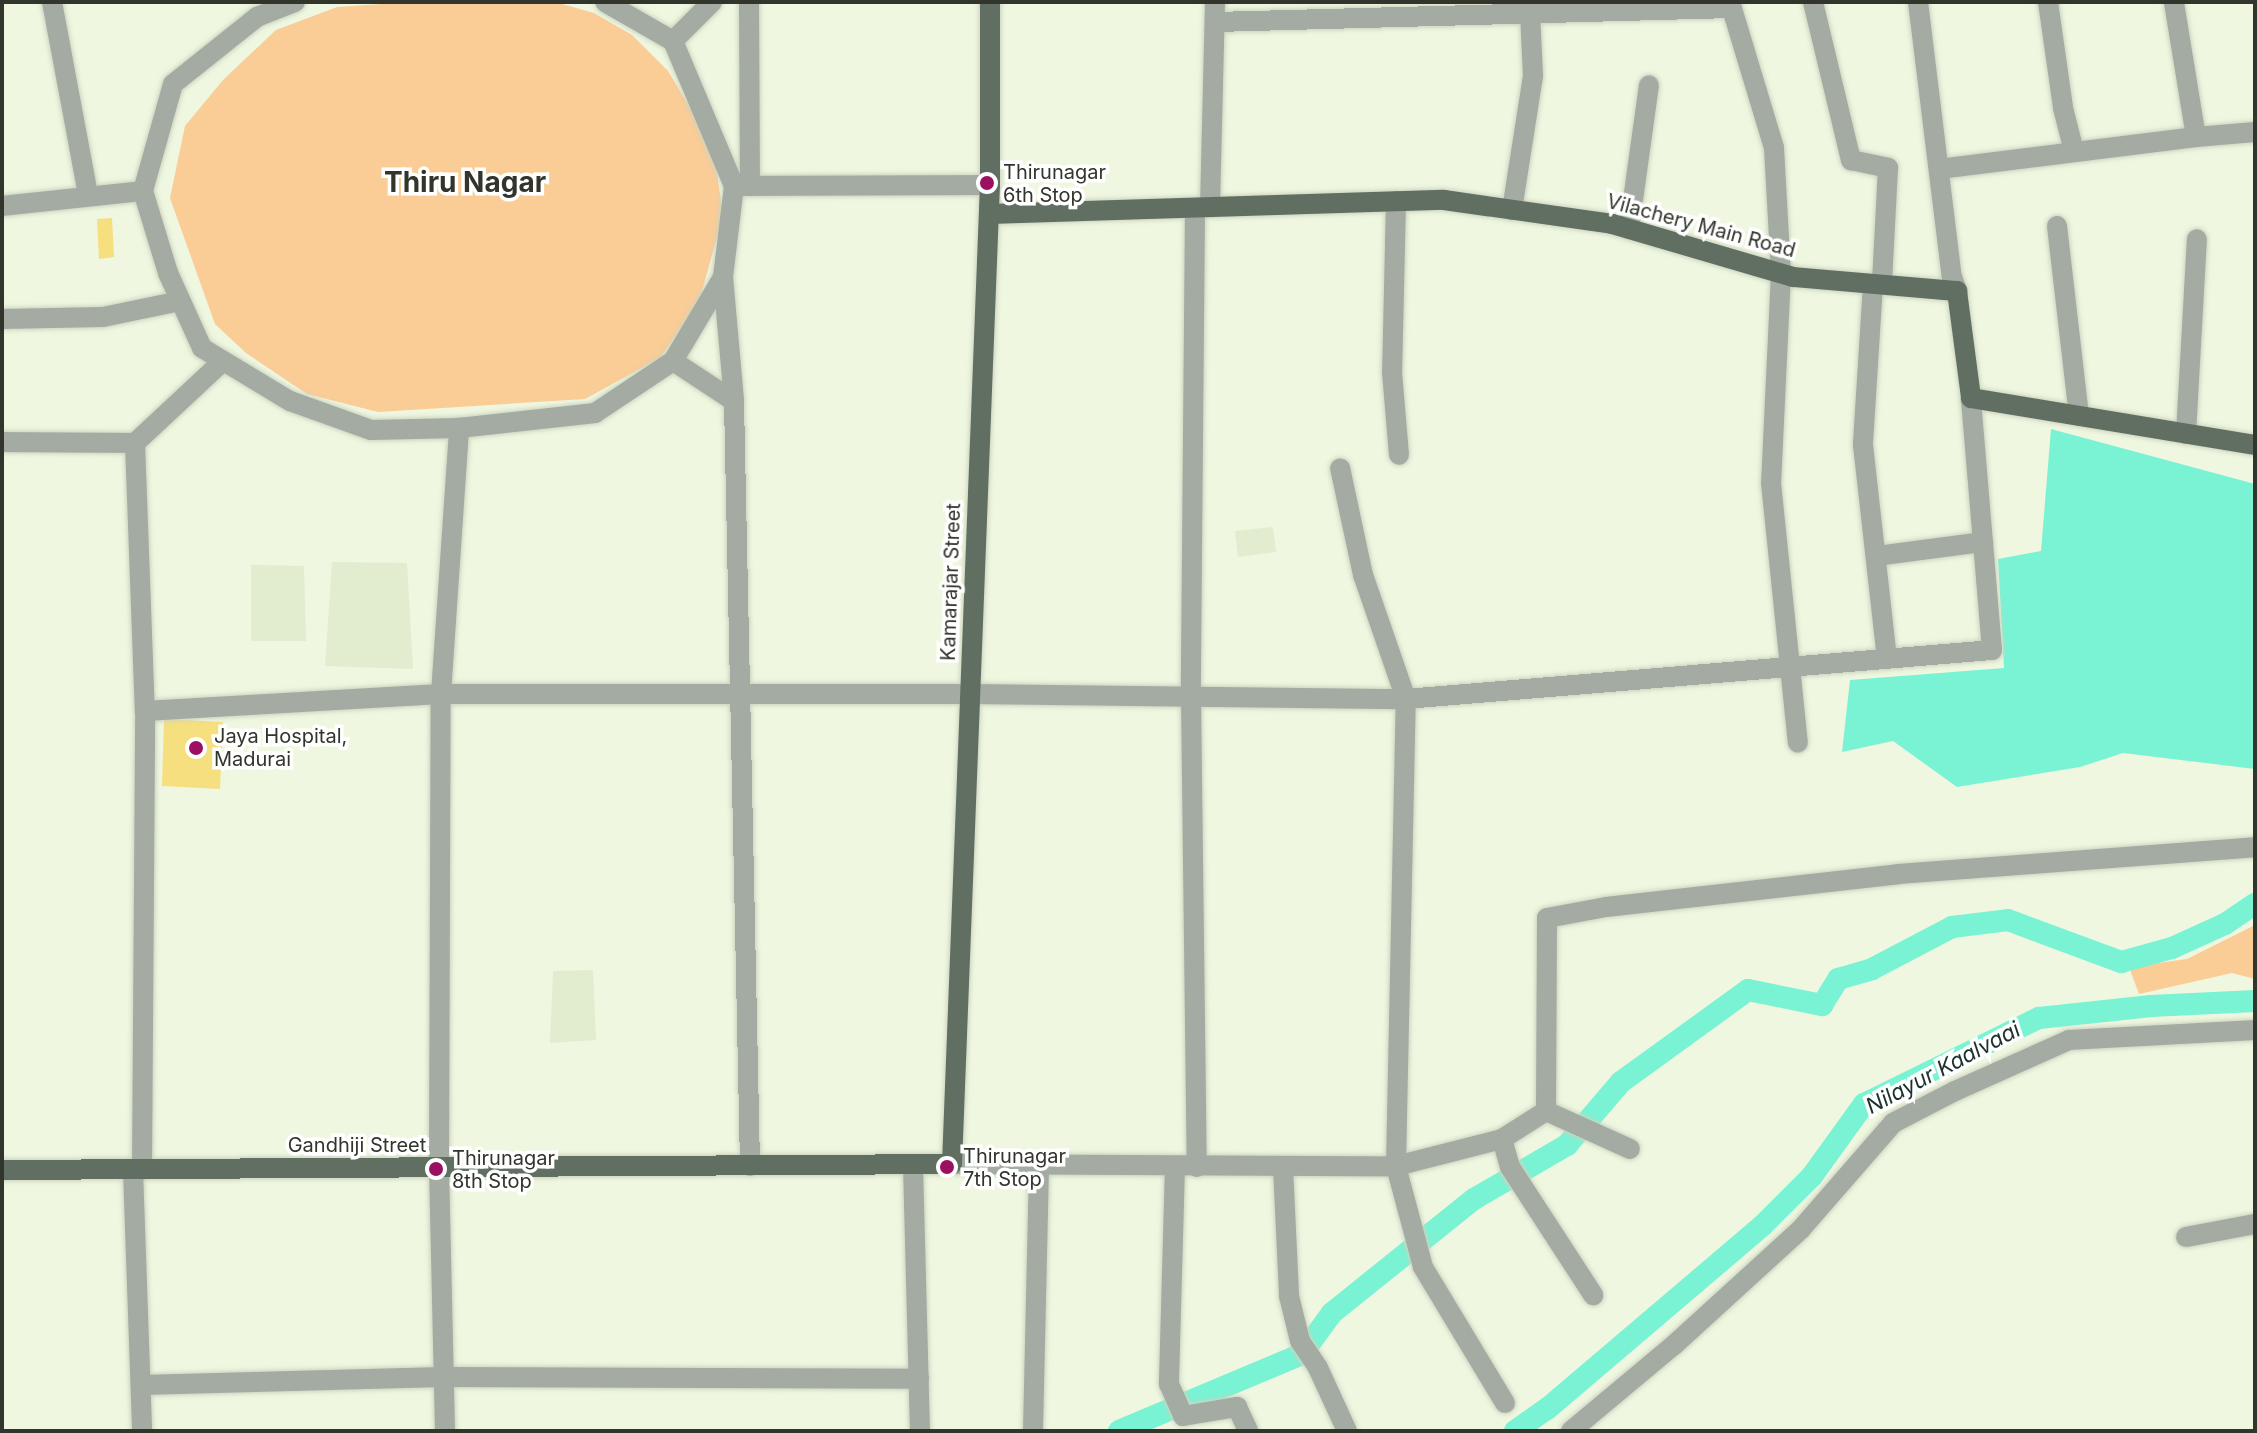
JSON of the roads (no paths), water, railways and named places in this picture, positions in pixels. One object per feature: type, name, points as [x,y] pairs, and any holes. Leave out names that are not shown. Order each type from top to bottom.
[{"type":"main road","name":"Kamarajar Street","points":[[952,1164],[990,185],[990,2]]},
{"type":"main road","name":"Vilachery Main Road","points":[[989,214],[1444,200],[1629,229],[1781,273],[1957,291]]},
{"type":"main road","points":[[1957,291],[1971,398],[2255,445]]},
{"type":"main road","name":"Gandhiji Street","points":[[2,1170],[952,1164]]},
{"type":"street","points":[[52,2],[88,195]]},
{"type":"street","points":[[295,2],[257,17],[173,84],[143,191],[168,273],[202,348],[290,401],[371,430],[459,428],[595,413],[673,361],[723,277]]},
{"type":"street","points":[[605,2],[673,41],[742,186]]},
{"type":"street","points":[[673,41],[712,2]]},
{"type":"street","points":[[749,2],[742,186],[723,277],[734,401],[750,1166]]},
{"type":"street","points":[[1813,2],[1851,160],[1888,168],[1863,445],[1887,658]]},
{"type":"street","points":[[1918,2],[1957,291]]},
{"type":"street","points":[[2048,2],[2063,108],[2074,151]]},
{"type":"street","points":[[2174,2],[2196,137]]},
{"type":"street","points":[[1197,1167],[1191,696],[1202,207],[1215,12],[1530,13],[1574,7],[1731,5],[1774,148],[1781,273],[1771,483],[1798,743]]},
{"type":"street","points":[[1512,210],[1533,76],[1530,13]]},
{"type":"street","points":[[1629,229],[1649,85]]},
{"type":"street","points":[[1939,169],[2255,132]]},
{"type":"street","points":[[742,186],[990,185]]},
{"type":"street","points":[[2,206],[143,191]]},
{"type":"street","points":[[1396,201],[1392,372],[1399,455]]},
{"type":"street","points":[[2057,226],[2079,416]]},
{"type":"street","points":[[2186,434],[2197,239]]},
{"type":"street","points":[[2,319],[103,317],[180,301]]},
{"type":"street","points":[[2,442],[135,443],[223,361]]},
{"type":"street","points":[[673,361],[734,401]]},
{"type":"street","points":[[145,711],[441,694],[970,694],[1406,699],[1992,650],[1971,398]]},
{"type":"street","points":[[445,1431],[439,1168],[441,694],[459,428]]},
{"type":"street","points":[[135,443],[145,711],[138,1170],[142,1431]]},
{"type":"street","points":[[1340,468],[1363,575],[1406,699],[1396,1166],[1423,1267],[1505,1403]]},
{"type":"street","points":[[1876,556],[1983,542]]},
{"type":"street","points":[[1546,1111],[1547,918],[1606,907],[1898,874],[2255,847]]},
{"type":"street","points":[[1571,1431],[1674,1345],[1801,1229],[1893,1123],[1955,1091],[2069,1040],[2255,1030]]},
{"type":"street","points":[[952,1164],[1039,1167],[1396,1166],[1502,1139],[1546,1111]]},
{"type":"street","points":[[1546,1111],[1630,1149]]},
{"type":"street","points":[[1502,1139],[1510,1167],[1593,1295]]},
{"type":"street","points":[[913,1165],[920,1431]]},
{"type":"street","points":[[1175,1166],[1169,1384],[1183,1416],[1237,1407],[1248,1431]]},
{"type":"street","points":[[1033,1431],[1039,1167]]},
{"type":"street","points":[[1283,1167],[1289,1296],[1300,1341],[1318,1368],[1347,1431]]},
{"type":"street","points":[[2186,1237],[2255,1224]]},
{"type":"street","points":[[141,1385],[443,1377],[919,1379]]},
{"type":"water","points":[[2051,429],[2255,484],[2255,769],[2123,753],[2080,767],[1957,787],[1893,741],[1842,752],[1850,680],[2004,668],[1998,559],[2041,551]]},
{"type":"waterway","points":[[1119,1431],[1302,1354],[1332,1313],[1474,1199],[1567,1145],[1621,1082],[1748,990],[1822,1005],[1838,979],[1872,969],[1952,927],[2008,920],[2121,962],[2172,948],[2225,924],[2255,904]]},
{"type":"waterway","name":"Nilayur Kaalvaai","points":[[1515,1431],[1547,1409],[1763,1225],[1812,1176],[1864,1104],[2039,1018],[2151,1006],[2255,1001]]},
{"type":"place","name":"Thirunagar 6th Stop","points":[[987,183]]},
{"type":"place","name":"Jaya Hospital, Madurai","points":[[196,748]]},
{"type":"place","name":"Thirunagar 7th Stop","points":[[947,1167]]},
{"type":"place","name":"Thirunagar 8th Stop","points":[[436,1169]]},
{"type":"district","name":"Thiru Nagar","points":[[465,182]]}]
